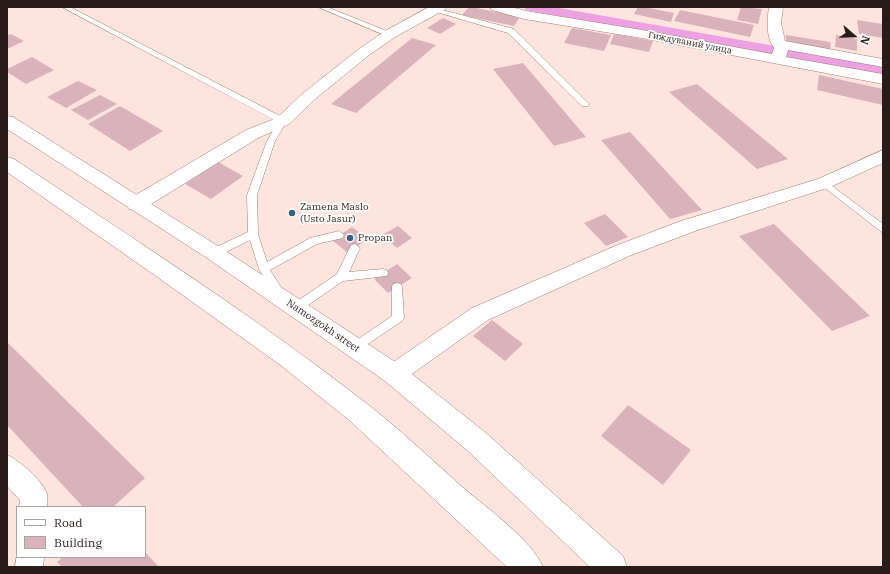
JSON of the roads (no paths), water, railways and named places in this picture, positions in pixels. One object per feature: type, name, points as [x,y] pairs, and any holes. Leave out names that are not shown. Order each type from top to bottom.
[{"type":"main road","name":"Namozgokh street","points":[[7,122],[214,253],[394,374],[476,442],[612,567]]},
{"type":"main road","points":[[7,163],[287,357],[352,408],[499,538],[528,567]]},
{"type":"street","name":"Гиждуваний улица","points":[[497,7],[524,15],[779,52],[883,79]]},
{"type":"street","points":[[776,7],[774,21],[779,52],[883,63]]},
{"type":"street","points":[[136,204],[252,134],[283,121],[332,78],[390,34],[437,8]]},
{"type":"street","points":[[394,374],[480,314],[622,250],[688,226],[824,183],[883,156]]},
{"type":"street","points":[[7,467],[34,496],[33,506]]},
{"type":"lane","points":[[65,7],[283,121],[271,141],[252,195],[253,234],[264,269],[288,303],[341,277],[383,273]]},
{"type":"lane","points":[[321,7],[390,34]]},
{"type":"lane","points":[[437,8],[511,31],[585,104]]},
{"type":"lane","points":[[824,183],[883,228]]},
{"type":"lane","points":[[214,253],[253,234]]},
{"type":"lane","points":[[264,269],[314,241],[339,235]]},
{"type":"lane","points":[[341,277],[355,248]]},
{"type":"lane","points":[[355,347],[398,318],[397,287]]},
{"type":"waterway","points":[[531,7],[883,70]]},
{"type":"place","name":"Zamena Maslo (Usto Jasur)","points":[[292,213]]},
{"type":"place","name":"Propan","points":[[350,238]]}]
